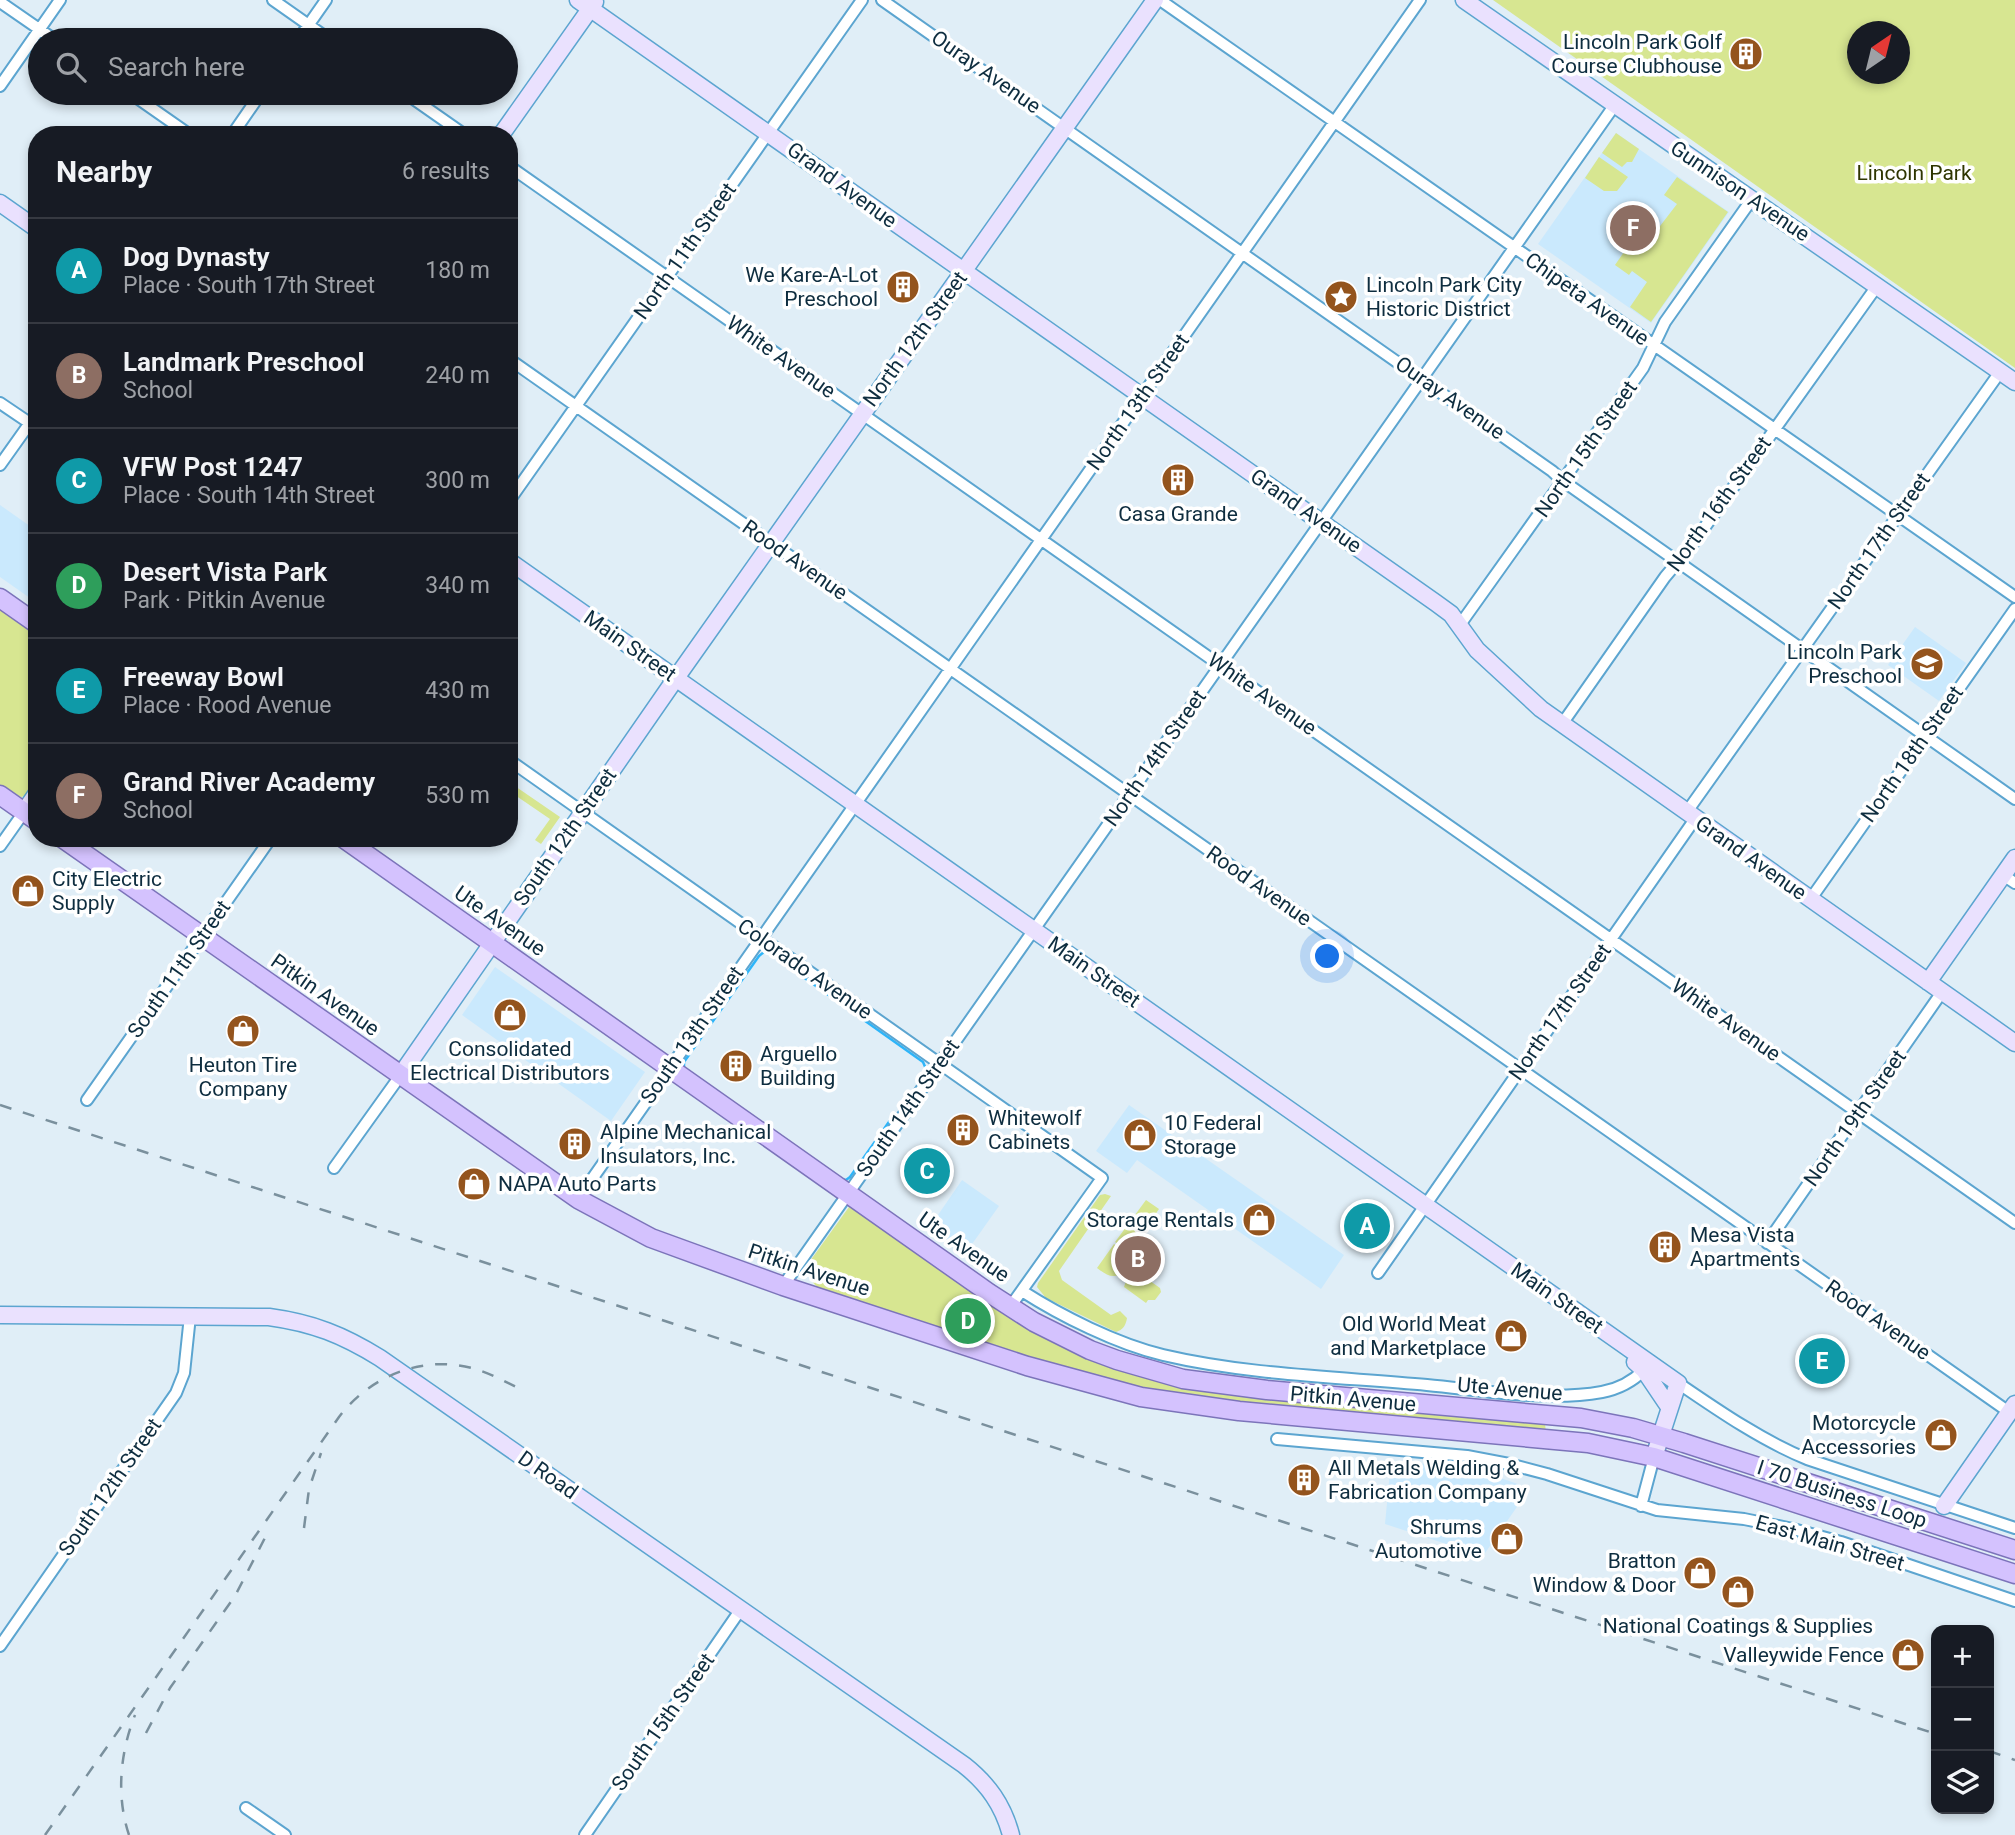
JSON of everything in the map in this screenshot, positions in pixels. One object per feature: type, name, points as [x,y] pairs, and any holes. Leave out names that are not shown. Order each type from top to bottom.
[{"type":"main road","points":[[0,598],[28,618]]},
{"type":"main road","points":[[0,795],[28,815]]},
{"type":"main road","name":"Pitkin Avenue","points":[[75,847],[578,1199],[651,1238],[783,1286],[1027,1366],[1142,1397],[1239,1411],[1588,1443],[1654,1457]]},
{"type":"main road","name":"Ute Avenue","points":[[356,847],[1010,1307],[1061,1337],[1117,1360],[1183,1378],[1266,1390],[1581,1418],[1661,1435]]},
{"type":"main road","name":"I 70 Business Loop","points":[[1661,1435],[2015,1550]]},
{"type":"main road","name":"I 70 Business Loop","points":[[1654,1457],[2015,1574]]},
{"type":"street","points":[[40,28],[60,0]]},
{"type":"street","points":[[273,0],[313,28]]},
{"type":"street","points":[[307,28],[326,0]]},
{"type":"street","name":"North 11th Street","points":[[518,488],[862,0]]},
{"type":"street","name":"Ouray Avenue","points":[[883,0],[2015,799]]},
{"type":"street","name":"North 12th Street","points":[[676,678],[1157,0]]},
{"type":"street","name":"Chipeta Avenue","points":[[1157,0],[2015,597]]},
{"type":"street","name":"North 13th Street","points":[[855,803],[1420,0]]},
{"type":"street","name":"Gunnison Avenue","points":[[1464,0],[2015,382]]},
{"type":"street","points":[[0,2],[38,28]]},
{"type":"street","points":[[508,126],[588,3]]},
{"type":"street","name":"Grand Avenue","points":[[588,3],[1436,603],[1451,614],[1477,650],[1541,709],[2015,1043]]},
{"type":"street","points":[[0,86],[28,45]]},
{"type":"street","points":[[147,105],[177,126]]},
{"type":"street","points":[[238,126],[253,105]]},
{"type":"street","points":[[422,105],[452,126]]},
{"type":"street","name":"North 14th Street","points":[[1034,930],[1614,106]]},
{"type":"street","name":"White Avenue","points":[[518,172],[2015,1223]]},
{"type":"street","name":"North 15th Street","points":[[1460,626],[1643,368],[1665,322],[1752,199]]},
{"type":"street","points":[[0,203],[28,223]]},
{"type":"street","name":"North 16th Street","points":[[1562,724],[1877,286]]},
{"type":"street","name":"Rood Avenue","points":[[518,365],[1767,1242],[2012,1408]]},
{"type":"street","name":"North 17th Street","points":[[1378,1273],[1611,939],[1802,649],[2000,372]]},
{"type":"street","points":[[0,402],[28,422]]},
{"type":"street","points":[[0,466],[28,432]]},
{"type":"street","name":"Main Street","points":[[518,567],[1678,1383]]},
{"type":"street","name":"North 18th Street","points":[[1810,900],[2015,609]]},
{"type":"street","name":"South 12th Street","points":[[334,1168],[676,678]]},
{"type":"street","name":"Colorado Avenue","points":[[518,766],[1102,1178],[1022,1291]]},
{"type":"street","name":"South 13th Street","points":[[578,1199],[855,803]]},
{"type":"street","points":[[0,846],[28,818]]},
{"type":"street","name":"South 11th Street","points":[[87,1100],[265,847]]},
{"type":"street","points":[[1928,982],[2009,879],[2015,858]]},
{"type":"street","name":"South 14th Street","points":[[783,1286],[1034,930]]},
{"type":"street","name":"North 19th Street","points":[[1767,1242],[1942,992]]},
{"type":"street","points":[[1010,1307],[1022,1291],[1089,1327],[1148,1350],[1207,1364],[1241,1368],[1547,1395],[1603,1392],[1624,1385],[1644,1370]]},
{"type":"street","points":[[1572,1308],[1644,1370],[1669,1407]]},
{"type":"street","name":"D Road","points":[[0,1315],[245,1316],[292,1320],[313,1325],[347,1339],[390,1365],[977,1775],[1004,1810],[1010,1833]]},
{"type":"street","name":"South 12th Street","points":[[0,1646],[176,1393],[184,1373],[190,1316]]},
{"type":"street","points":[[1642,1506],[1654,1457],[1678,1383],[1787,1451],[2015,1528]]},
{"type":"street","points":[[1944,1506],[2012,1408]]},
{"type":"street","name":"East Main Street","points":[[1278,1440],[1467,1456],[1547,1474],[1657,1510],[1744,1519],[1793,1529],[1841,1542],[2015,1601]]},
{"type":"street","name":"South 15th Street","points":[[585,1835],[741,1609]]},
{"type":"street","points":[[246,1808],[285,1835]]},
{"type":"shaded area","points":[[1616,133],[1729,212],[1651,323],[1538,244]]},
{"type":"shaded area","points":[[0,505],[28,525],[28,597],[0,577]]},
{"type":"shaded area","name":"Lincoln Park Preschool","points":[[1915,627],[1966,663],[1939,701],[1888,665]]},
{"type":"shaded area","points":[[495,967],[645,1072],[611,1121],[462,1015]]},
{"type":"shaded area","name":"Storage Rentals","points":[[1129,1105],[1344,1255],[1321,1289],[1137,1160],[1127,1173],[1096,1151]]},
{"type":"shaded area","points":[[962,1180],[999,1206],[965,1254],[929,1228]]},
{"type":"shaded area","points":[[1391,1461],[1471,1468],[1530,1488],[1483,1556],[1385,1524]]},
{"type":"green space","name":"Lincoln Park","points":[[1493,0],[2015,0],[2015,368]]},
{"type":"green space","points":[[1616,133],[1639,149],[1632,162],[1627,162],[1622,167],[1602,153]]},
{"type":"green space","points":[[1599,157],[1628,177],[1617,191],[1604,191],[1585,178]]},
{"type":"green space","points":[[1677,177],[1728,212],[1651,322],[1630,307],[1647,282],[1632,271],[1629,275],[1615,265],[1647,224],[1657,230],[1677,204],[1664,195]]},
{"type":"green space","points":[[0,608],[28,628],[28,792],[21,797],[0,785]]},
{"type":"green space","points":[[518,788],[560,817],[541,844],[535,840],[550,819],[518,797]]},
{"type":"green space","points":[[1100,1195],[1111,1196],[1059,1271],[1062,1280],[1111,1315],[1120,1311],[1127,1318],[1124,1327],[1116,1332],[1046,1298],[1037,1287]]},
{"type":"green space","points":[[1146,1200],[1159,1209],[1129,1252],[1115,1242]]},
{"type":"green space","points":[[849,1207],[1076,1352],[1133,1374],[1189,1389],[1227,1395],[1545,1424],[1546,1432],[1289,1410],[1144,1390],[1034,1359],[817,1287],[810,1277],[810,1261]]},
{"type":"green space","points":[[1114,1244],[1127,1254],[1122,1261],[1127,1269],[1112,1276],[1097,1268]]},
{"type":"green space","points":[[1143,1276],[1160,1288],[1161,1292],[1155,1300],[1148,1300],[1146,1303],[1124,1287],[1126,1281]]},
{"type":"waterway","points":[[684,1068],[684,1062],[759,956],[768,952],[923,1062],[926,1069],[923,1074]]},
{"type":"waterway","points":[[841,1179],[850,1177],[891,1119]]},
{"type":"railway","points":[[0,1105],[1931,1732]]},
{"type":"railway","points":[[45,1835],[339,1417],[352,1403],[366,1390],[398,1372],[434,1364],[472,1368],[522,1390]]},
{"type":"railway","points":[[304,1528],[309,1489],[321,1453]]},
{"type":"railway","points":[[146,1733],[170,1688],[235,1596],[269,1530]]},
{"type":"railway","points":[[129,1835],[121,1790],[123,1759],[135,1715]]},
{"type":"railway","points":[[1994,1753],[2015,1760]]},
{"type":"place","name":"Lincoln Park Golf Course Clubhouse","points":[[1746,54]]},
{"type":"place","name":"Grand River Academy","points":[[1633,228]]},
{"type":"place","name":"We Kare-A-Lot Preschool","points":[[903,287]]},
{"type":"place","name":"Lincoln Park City Historic District","points":[[1341,297]]},
{"type":"place","name":"Casa Grande","points":[[1178,480]]},
{"type":"place","name":"Lincoln Park Preschool","points":[[1927,664]]},
{"type":"place","name":"City Electric Supply","points":[[28,891]]},
{"type":"place","name":"Consolidated Electrical Distributors","points":[[510,1015]]},
{"type":"place","name":"Heuton Tire Company","points":[[243,1031]]},
{"type":"place","name":"Arguello Building","points":[[736,1066]]},
{"type":"place","name":"Whitewolf Cabinets","points":[[963,1130]]},
{"type":"place","name":"10 Federal Storage","points":[[1140,1135]]},
{"type":"place","name":"Alpine Mechanical Insulators, Inc.","points":[[575,1144]]},
{"type":"place","name":"VFW Post 1247","points":[[927,1171]]},
{"type":"place","name":"NAPA Auto Parts","points":[[474,1184]]},
{"type":"place","name":"Storage Rentals","points":[[1259,1220]]},
{"type":"place","name":"Dog Dynasty","points":[[1367,1226]]},
{"type":"place","name":"Mesa Vista Apartments","points":[[1665,1247]]},
{"type":"place","name":"Landmark Preschool","points":[[1138,1259]]},
{"type":"place","name":"Desert Vista Park","points":[[968,1321]]},
{"type":"place","name":"Old World Meat and Marketplace","points":[[1511,1336]]},
{"type":"place","name":"Freeway Bowl","points":[[1822,1361]]},
{"type":"place","name":"Motorcycle Accessories","points":[[1941,1435]]},
{"type":"place","name":"All Metals Welding & Fabrication Company","points":[[1304,1480]]},
{"type":"place","name":"Shrums Automotive","points":[[1507,1539]]},
{"type":"place","name":"Bratton Window & Door","points":[[1700,1573]]},
{"type":"place","name":"National Coatings & Supplies","points":[[1738,1592]]},
{"type":"place","name":"Valleywide Fence","points":[[1908,1655]]}]
